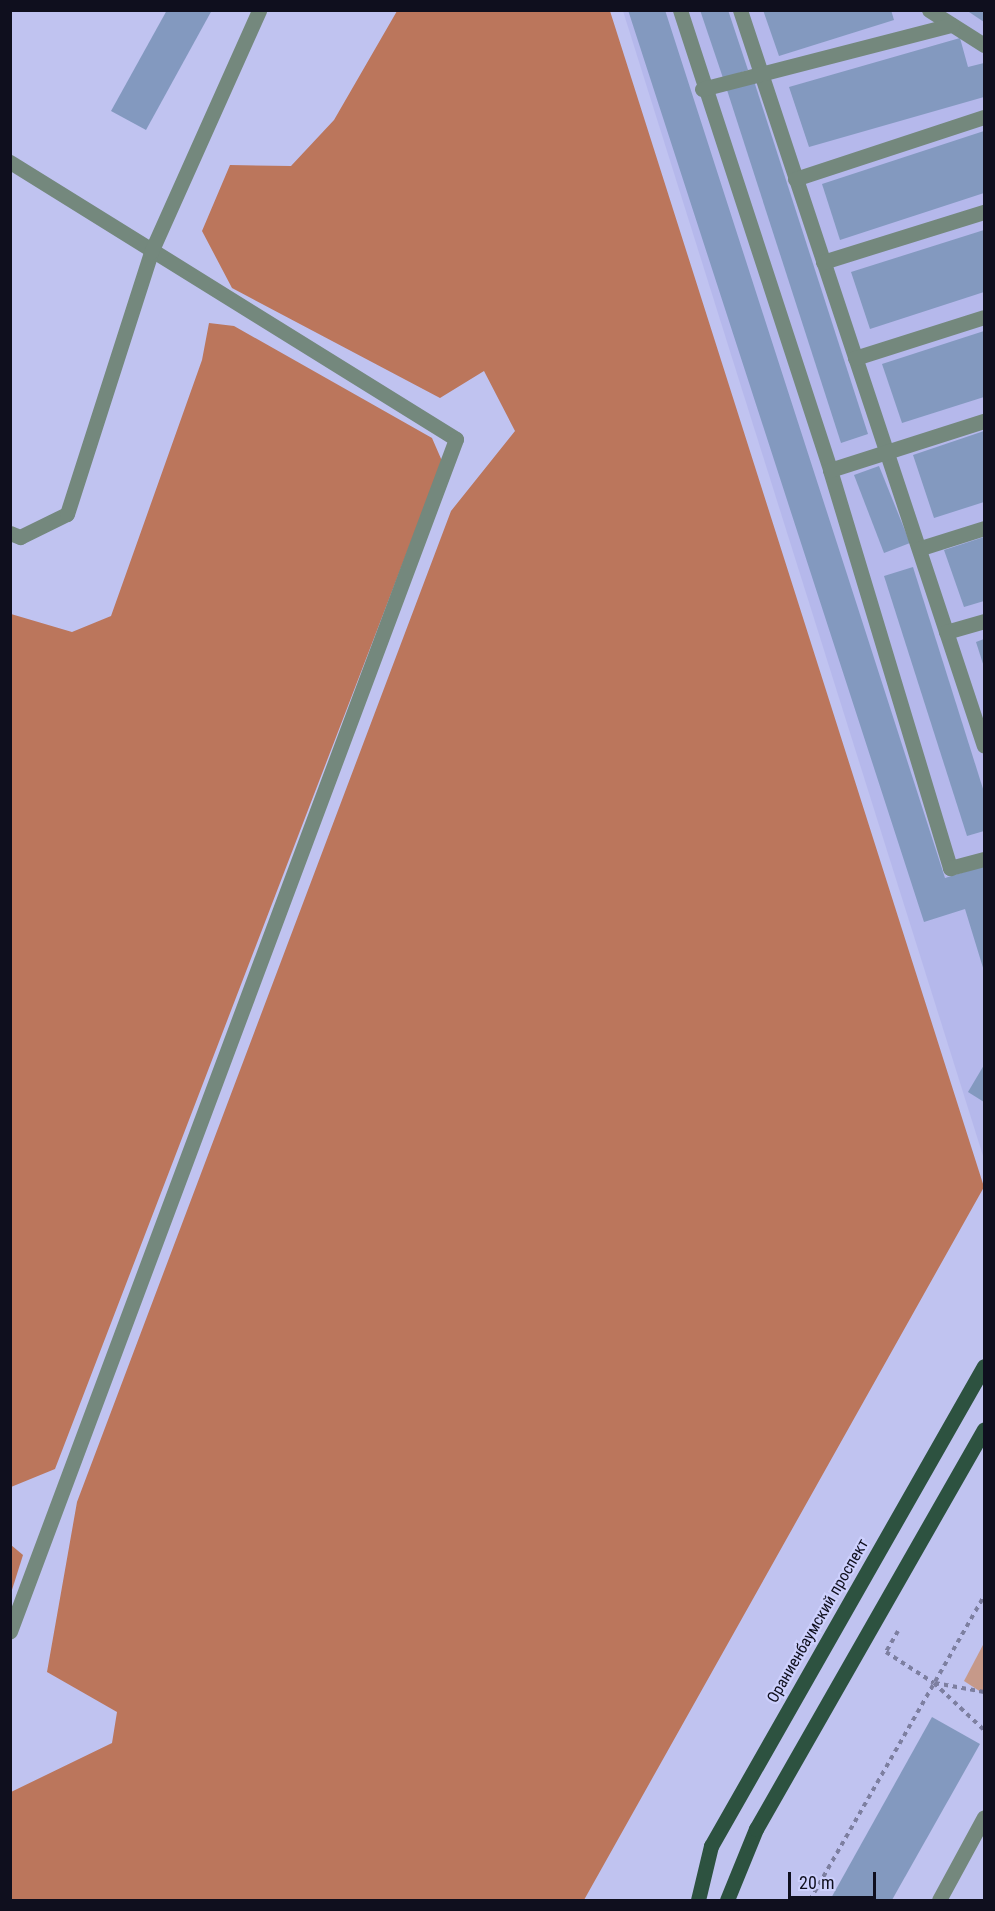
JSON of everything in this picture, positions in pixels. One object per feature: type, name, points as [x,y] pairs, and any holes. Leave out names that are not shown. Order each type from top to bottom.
[{"type":"main road","name":"Ораниенбаумский проспект","points":[[698,1900],[711,1846],[984,1366]]},
{"type":"main road","points":[[727,1900],[756,1829],[984,1430]]},
{"type":"lane","points":[[10,533],[21,537],[66,514],[151,252],[259,10]]},
{"type":"lane","points":[[680,10],[702,89],[830,470],[950,868],[984,859]]},
{"type":"lane","points":[[740,10],[887,454],[921,548],[946,632],[981,726],[984,746]]},
{"type":"lane","points":[[929,10],[984,45]]},
{"type":"lane","points":[[702,89],[952,25]]},
{"type":"lane","points":[[795,178],[984,117]]},
{"type":"lane","points":[[10,162],[151,252],[456,439],[10,1631]]},
{"type":"lane","points":[[823,262],[984,212]]},
{"type":"lane","points":[[855,358],[984,317]]},
{"type":"lane","points":[[830,470],[887,454],[984,421]]},
{"type":"lane","points":[[921,548],[984,528]]},
{"type":"lane","points":[[946,632],[984,621]]},
{"type":"lane","points":[[939,1900],[984,1817]]},
{"type":"path","points":[[810,1900],[984,1596]]},
{"type":"path","points":[[886,1652],[934,1683],[984,1730]]},
{"type":"path","points":[[934,1683],[984,1692]]},
{"type":"shaded area","points":[[397,11],[610,11],[984,1187],[584,1900],[11,1900],[11,1792],[112,1743],[117,1712],[47,1672],[77,1502],[451,511],[515,431],[484,371],[440,398],[232,288],[202,231],[230,165],[291,166],[334,120]]},
{"type":"shaded area","points":[[623,11],[984,11],[984,1159]]},
{"type":"shaded area","points":[[209,323],[234,326],[432,438],[442,461],[55,1469],[11,1487],[11,614],[72,632],[111,616],[202,360]]},
{"type":"shaded area","points":[[11,1545],[23,1555],[11,1593]]},
{"type":"shaded area","points":[[984,1643],[984,1694],[964,1681]]},
{"type":"building","points":[[167,10],[212,10],[146,130],[111,111]]},
{"type":"building","points":[[628,10],[665,10],[945,878],[984,866],[984,971],[965,909],[924,922]]},
{"type":"building","points":[[700,10],[728,10],[748,70],[723,78]]},
{"type":"building","points":[[763,10],[891,10],[894,20],[779,56]]},
{"type":"building","points":[[966,10],[984,10],[984,22]]},
{"type":"building","points":[[960,38],[968,67],[984,63],[984,97],[809,147],[789,87]]},
{"type":"building","points":[[754,81],[868,434],[841,443],[727,90]]},
{"type":"building","points":[[984,131],[984,193],[840,240],[822,184]]},
{"type":"building","points":[[984,230],[984,292],[870,329],[851,272]]},
{"type":"building","points":[[984,331],[984,397],[902,423],[882,364]]},
{"type":"building","points":[[984,431],[984,502],[934,518],[913,455]]},
{"type":"building","points":[[879,466],[910,543],[884,553],[854,475]]},
{"type":"building","points":[[984,537],[984,601],[964,607],[944,550]]},
{"type":"building","points":[[913,567],[984,792],[984,831],[967,836],[884,576]]},
{"type":"building","points":[[984,639],[984,667],[976,642]]},
{"type":"building","points":[[984,1065],[984,1102],[968,1092]]},
{"type":"building","points":[[932,1717],[980,1744],[892,1900],[830,1900]]}]
